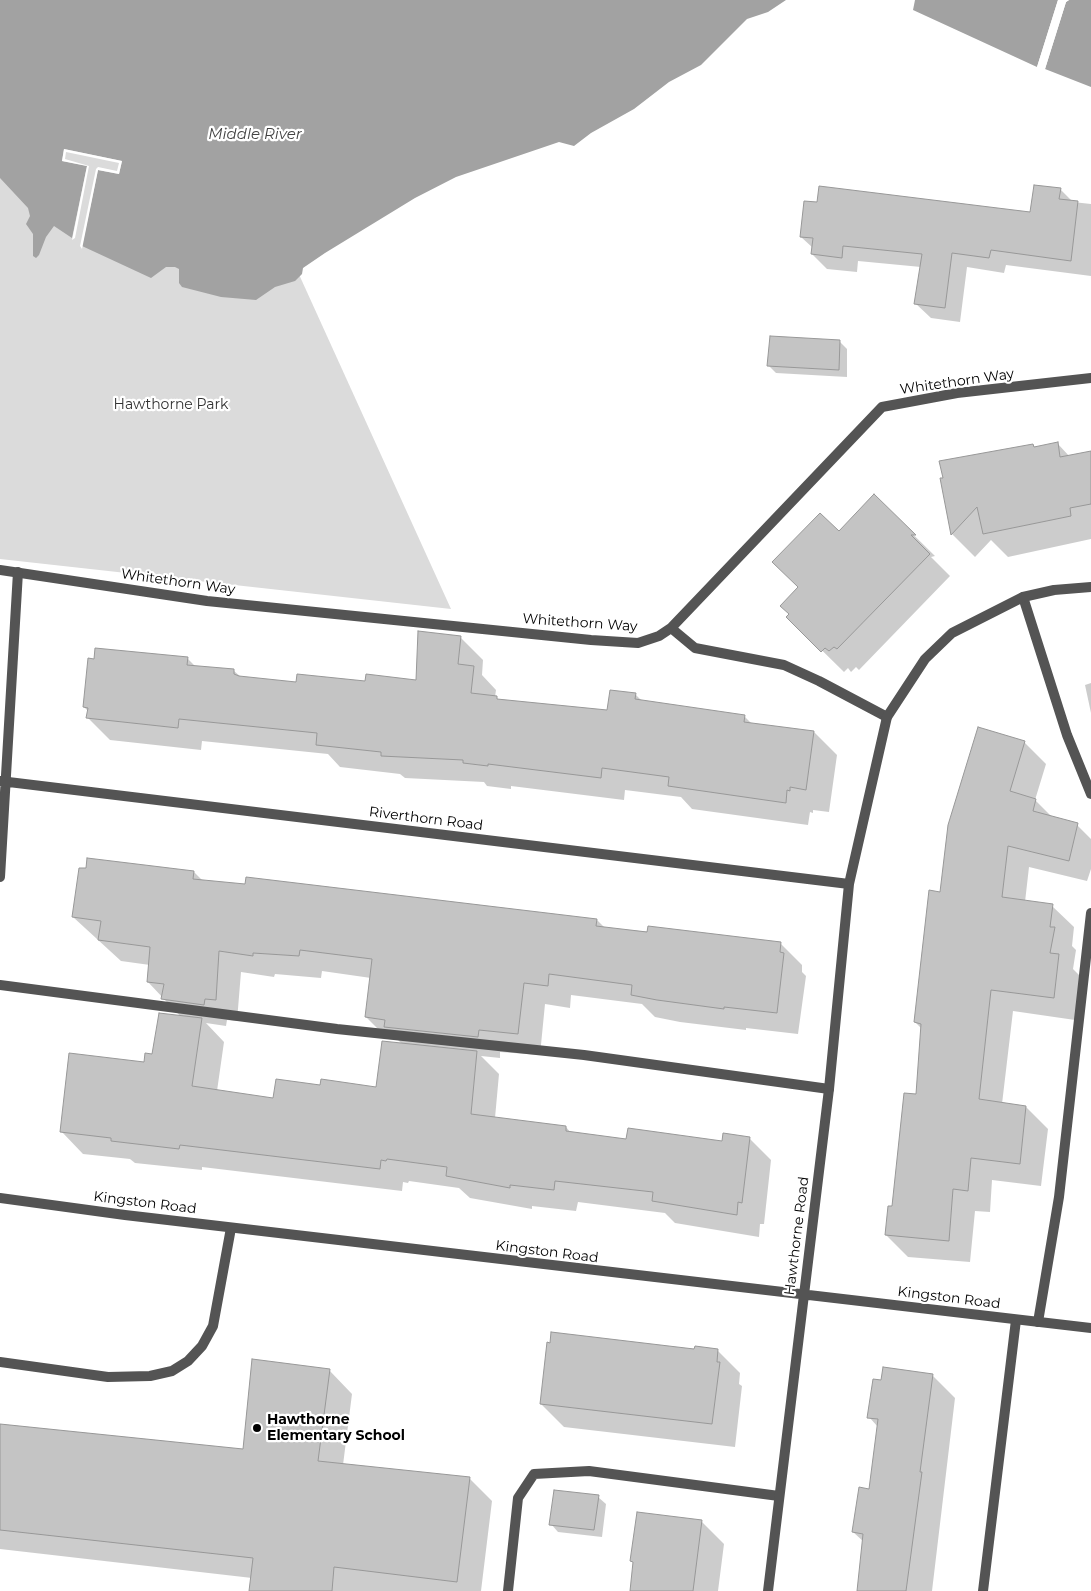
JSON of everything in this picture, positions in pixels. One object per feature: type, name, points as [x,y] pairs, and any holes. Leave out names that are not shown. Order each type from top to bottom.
[{"type":"street","name":"Whitethorn Way","points":[[0,570],[207,601],[591,640],[638,643],[659,636],[671,628],[882,407],[957,393],[1091,378]]},
{"type":"street","points":[[0,877],[3,782],[18,572]]},
{"type":"street","points":[[671,628],[695,648],[784,665],[887,717],[925,659],[952,633],[1023,597],[1054,590],[1091,587]]},
{"type":"street","points":[[1023,597],[1067,735],[1091,794]]},
{"type":"street","name":"Hawthorne Road","points":[[768,1591],[778,1496],[829,1089],[849,884],[887,717]]},
{"type":"street","name":"Riverthorn Road","points":[[3,782],[849,884]]},
{"type":"street","points":[[1038,1322],[1058,1197],[1091,914]]},
{"type":"street","points":[[0,985],[328,1028],[584,1055],[829,1089]]},
{"type":"street","name":"Kingston Road","points":[[0,1198],[231,1228],[1091,1328]]},
{"type":"street","points":[[0,1362],[108,1377],[150,1376],[172,1371],[188,1361],[202,1346],[213,1326],[231,1228]]},
{"type":"street","points":[[982,1591],[1016,1320]]},
{"type":"street","points":[[508,1591],[518,1498],[534,1474],[589,1472],[778,1496]]},
{"type":"green space","name":"Hawthorne Park","points":[[0,113],[252,171],[451,609],[0,559]]},
{"type":"water","name":"Middle River","points":[[0,0],[786,0],[768,12],[747,19],[701,65],[669,82],[634,109],[591,133],[574,146],[559,142],[456,177],[415,198],[325,253],[303,268],[302,274],[295,281],[275,287],[256,300],[221,297],[182,287],[179,283],[179,269],[175,267],[166,267],[151,278],[82,246],[98,170],[119,174],[122,161],[64,149],[62,161],[87,166],[72,238],[54,226],[46,237],[39,255],[36,258],[33,256],[33,234],[26,224],[30,216],[28,208],[0,178]]},
{"type":"water","points":[[915,0],[1058,0],[1037,67],[913,10]]},
{"type":"water","points":[[1069,0],[1091,0],[1091,87],[1045,69],[1066,2]]},
{"type":"pier","points":[[1058,0],[1061,0],[1040,68],[1037,67]]},
{"type":"pier","points":[[1064,0],[1069,0],[1066,2],[1045,69],[1043,69]]},
{"type":"pier","points":[[64,149],[122,161],[119,174],[98,170],[82,249],[80,246],[96,169],[98,167],[117,171],[119,163],[66,152],[65,159],[89,166],[75,238],[72,240],[87,166],[62,161]]},
{"type":"building","points":[[1034,185],[1061,188],[1059,199],[1078,201],[1071,261],[991,250],[989,258],[952,253],[945,308],[914,304],[922,254],[843,246],[842,258],[811,254],[813,238],[800,237],[804,201],[817,202],[819,186],[1030,212]]},
{"type":"building","points":[[770,336],[840,340],[839,370],[767,366]]},
{"type":"building","points":[[1058,442],[1060,457],[1091,451],[1091,504],[1070,508],[1071,516],[983,534],[977,507],[951,535],[940,478],[943,478],[939,461],[1033,444],[1034,447]]},
{"type":"building","points":[[874,494],[916,535],[911,535],[930,554],[837,649],[834,647],[829,651],[825,648],[821,652],[786,617],[789,614],[780,606],[798,587],[772,562],[820,513],[839,531]]},
{"type":"building","points":[[418,631],[461,636],[458,664],[474,666],[471,693],[497,696],[497,699],[607,710],[610,690],[636,693],[635,699],[745,715],[744,722],[814,731],[806,790],[790,787],[790,791],[787,790],[786,803],[668,786],[669,777],[602,768],[601,778],[488,764],[488,766],[463,763],[463,760],[381,756],[381,752],[316,745],[317,733],[179,719],[178,728],[86,718],[88,708],[83,707],[88,658],[94,659],[95,648],[188,657],[187,665],[234,669],[234,674],[239,676],[296,682],[297,674],[365,681],[366,674],[416,680]]},
{"type":"building","points":[[978,727],[1025,741],[1010,791],[1036,799],[1033,811],[1078,823],[1069,861],[1008,846],[1002,897],[1053,904],[1050,927],[1055,927],[1050,953],[1059,954],[1054,998],[991,990],[979,1099],[1026,1106],[1020,1164],[971,1158],[968,1191],[953,1189],[949,1241],[885,1235],[888,1206],[892,1206],[904,1093],[916,1094],[921,1024],[914,1022],[929,890],[940,892],[948,825]]},
{"type":"building","points":[[87,858],[194,871],[193,879],[245,884],[246,877],[597,919],[596,926],[647,932],[648,926],[781,942],[780,952],[784,953],[777,1013],[724,1007],[724,1009],[657,1000],[631,995],[632,985],[549,974],[548,986],[524,983],[518,1034],[479,1030],[478,1037],[384,1027],[385,1020],[365,1017],[372,959],[300,950],[299,956],[253,953],[253,956],[219,951],[216,1000],[205,999],[204,1005],[161,999],[164,984],[147,982],[150,947],[98,940],[101,921],[72,917],[79,868],[86,868]]},
{"type":"building","points":[[159,1013],[202,1018],[192,1086],[273,1098],[276,1079],[320,1085],[321,1079],[376,1087],[382,1041],[477,1051],[471,1114],[566,1126],[566,1131],[626,1139],[628,1128],[722,1141],[723,1133],[750,1137],[742,1203],[738,1202],[737,1215],[652,1201],[653,1192],[555,1181],[554,1190],[510,1185],[510,1188],[446,1176],[447,1167],[387,1159],[386,1161],[381,1160],[380,1169],[180,1145],[179,1149],[111,1141],[111,1138],[60,1132],[69,1053],[144,1062],[145,1053],[152,1054]]},
{"type":"building","points":[[551,1332],[694,1349],[695,1346],[718,1349],[717,1362],[720,1362],[712,1424],[540,1404],[547,1342],[550,1343]]},
{"type":"building","points":[[252,1359],[330,1369],[318,1461],[470,1477],[457,1582],[334,1567],[332,1591],[249,1591],[253,1558],[0,1530],[0,1424],[243,1449]]},
{"type":"building","points":[[883,1367],[933,1374],[920,1472],[922,1472],[906,1591],[857,1591],[863,1534],[852,1532],[859,1487],[869,1489],[878,1419],[867,1418],[873,1379],[881,1380]]},
{"type":"building","points":[[554,1490],[599,1495],[594,1530],[549,1525]]},
{"type":"building","points":[[637,1512],[702,1520],[693,1591],[630,1591],[633,1562],[630,1561]]},
{"type":"place","name":"Hawthorne Elementary School","points":[[257,1428]]}]
